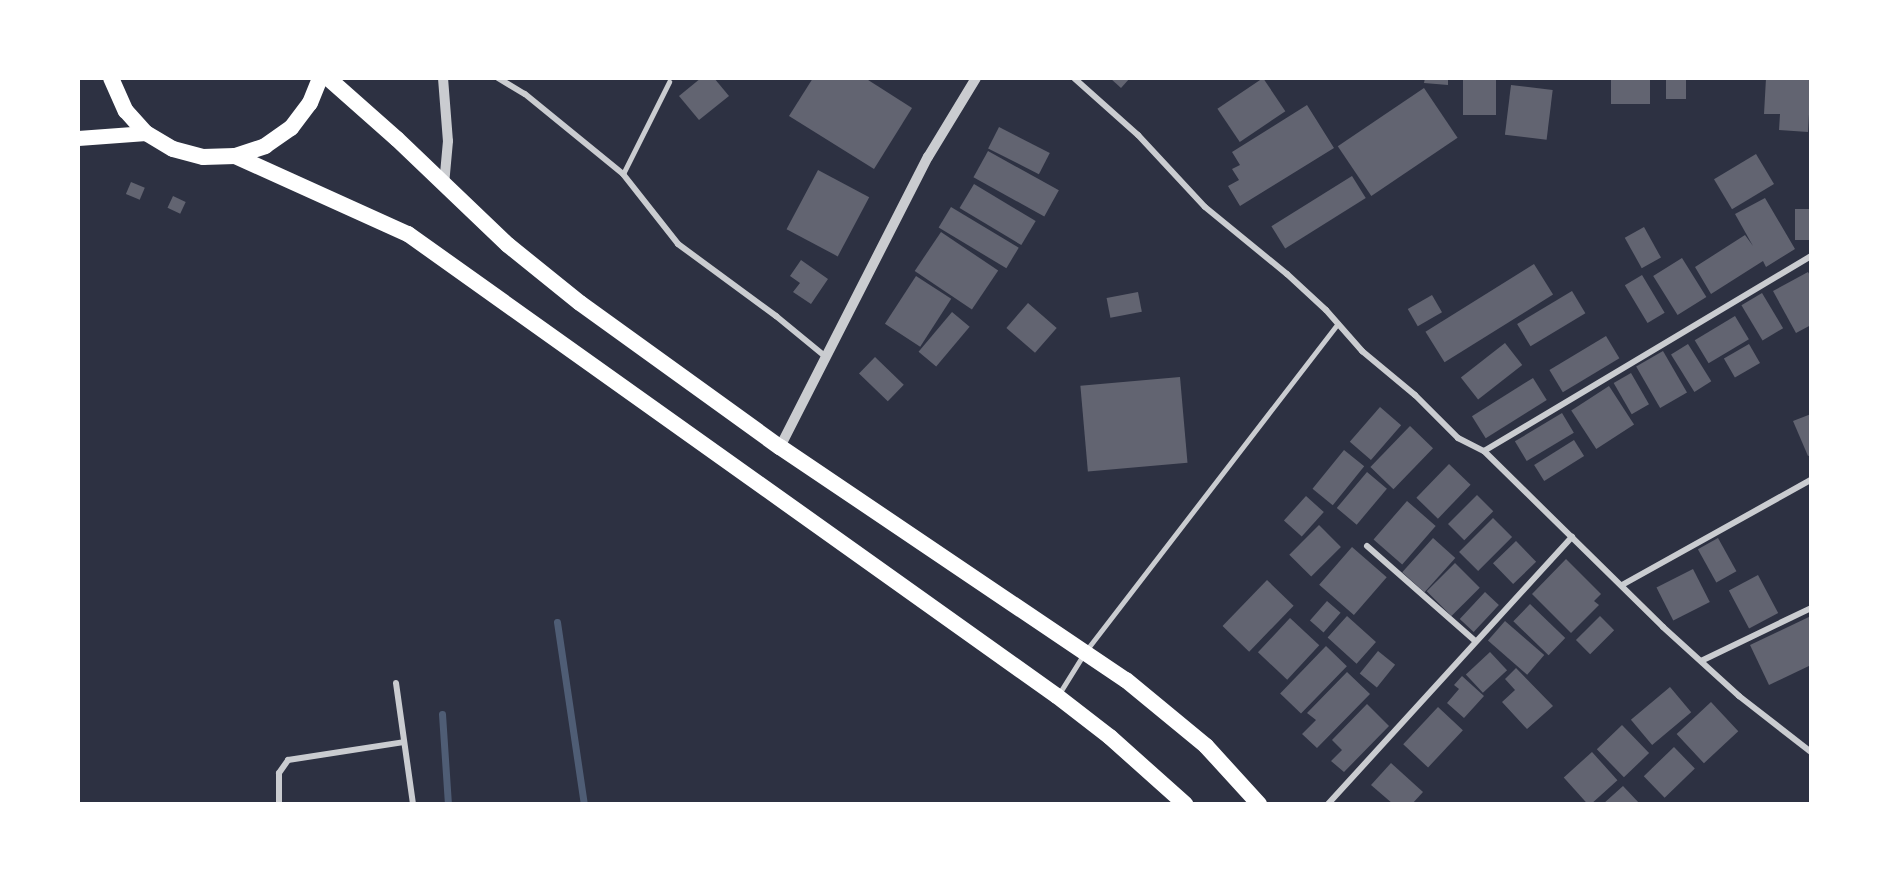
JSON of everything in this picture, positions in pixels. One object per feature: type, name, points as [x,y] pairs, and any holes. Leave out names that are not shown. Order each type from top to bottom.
[{"type":"highway","points":[[111,78],[126,111],[146,133],[173,149],[203,157],[235,156],[265,146],[291,128],[310,103],[320,78]]},
{"type":"highway","points":[[328,78],[397,139],[508,245],[580,303],[780,447],[1126,680],[1206,747],[1259,804]]},
{"type":"highway","points":[[235,156],[408,234],[1057,696],[1110,737],[1185,804]]},
{"type":"main road","points":[[78,138],[146,133]]},
{"type":"street","points":[[443,78],[448,141],[444,186]]},
{"type":"street","points":[[498,78],[525,94],[623,174],[678,244],[826,357]]},
{"type":"street","points":[[780,447],[928,156],[976,78]]},
{"type":"street","points":[[1074,78],[1138,135],[1205,207],[1287,274],[1362,351],[1416,395],[1458,438],[1484,451],[1739,696],[1811,752]]},
{"type":"street","points":[[1484,451],[1811,256]]},
{"type":"street","points":[[1622,585],[1811,480]]},
{"type":"street","points":[[1328,804],[1572,537]]},
{"type":"street","points":[[1367,546],[1475,641]]},
{"type":"street","points":[[1701,661],[1811,608]]},
{"type":"street","points":[[396,683],[413,804]]},
{"type":"street","points":[[279,804],[279,773],[288,760],[404,742]]},
{"type":"lane","points":[[623,174],[669,82]]},
{"type":"lane","points":[[1057,696],[1085,652],[1338,324]]},
{"type":"building","points":[[701,78],[714,78],[729,96],[699,120],[679,96]]},
{"type":"building","points":[[813,78],[865,78],[912,108],[874,169],[789,116]]},
{"type":"building","points":[[1110,78],[1130,78],[1121,88]]},
{"type":"building","points":[[1263,78],[1285,111],[1240,142],[1217,109]]},
{"type":"building","points":[[1425,78],[1448,78],[1448,85],[1424,83]]},
{"type":"building","points":[[1463,78],[1496,78],[1496,115],[1463,115]]},
{"type":"building","points":[[1611,78],[1650,78],[1650,104],[1611,104]]},
{"type":"building","points":[[1666,78],[1686,78],[1686,99],[1666,99]]},
{"type":"building","points":[[1766,78],[1811,78],[1808,132],[1779,130],[1780,114],[1764,114]]},
{"type":"building","points":[[1511,85],[1553,90],[1547,140],[1505,135]]},
{"type":"building","points":[[1424,88],[1458,138],[1371,196],[1338,146]]},
{"type":"building","points":[[1307,105],[1334,148],[1240,206],[1228,186],[1239,180],[1232,169],[1240,165],[1232,152]]},
{"type":"building","points":[[999,127],[1050,153],[1039,174],[988,148]]},
{"type":"building","points":[[988,151],[1059,190],[1044,217],[973,177]]},
{"type":"building","points":[[1756,154],[1774,184],[1732,209],[1714,179]]},
{"type":"building","points":[[818,170],[869,197],[838,256],[787,229]]},
{"type":"building","points":[[1352,176],[1366,198],[1285,248],[1271,226]]},
{"type":"building","points":[[131,182],[145,188],[140,200],[126,194]]},
{"type":"building","points":[[974,184],[1036,221],[1021,245],[960,208]]},
{"type":"building","points":[[173,196],[186,202],[180,214],[168,208]]},
{"type":"building","points":[[1765,198],[1795,249],[1766,267],[1763,261],[1711,294],[1695,267],[1745,235],[1753,246],[1735,214]]},
{"type":"building","points":[[951,207],[1019,248],[1006,268],[939,228]]},
{"type":"building","points":[[1795,209],[1811,209],[1811,240],[1795,240]]},
{"type":"building","points":[[1644,227],[1661,258],[1642,268],[1625,238]]},
{"type":"building","points":[[941,232],[998,271],[972,310],[915,271]]},
{"type":"building","points":[[1682,258],[1706,297],[1678,315],[1653,276]]},
{"type":"building","points":[[801,260],[828,279],[811,304],[793,292],[800,283],[790,276]]},
{"type":"building","points":[[1534,264],[1553,295],[1445,362],[1425,332]]},
{"type":"building","points":[[1808,272],[1811,277],[1811,325],[1796,333],[1773,291]]},
{"type":"building","points":[[1642,275],[1665,313],[1648,323],[1625,285]]},
{"type":"building","points":[[916,276],[951,299],[920,347],[885,324]]},
{"type":"building","points":[[1572,291],[1585,313],[1531,346],[1517,324]]},
{"type":"building","points":[[1138,292],[1142,312],[1110,318],[1107,298]]},
{"type":"building","points":[[1762,293],[1783,328],[1763,341],[1741,305]]},
{"type":"building","points":[[1432,295],[1442,312],[1418,326],[1408,309]]},
{"type":"building","points":[[1028,303],[1057,328],[1035,353],[1006,328]]},
{"type":"building","points":[[952,312],[970,327],[936,367],[919,352]]},
{"type":"building","points":[[1735,316],[1749,339],[1709,363],[1695,340]]},
{"type":"building","points":[[1606,336],[1619,358],[1563,392],[1549,370]]},
{"type":"building","points":[[1505,343],[1522,365],[1478,400],[1461,377]]},
{"type":"building","points":[[1688,344],[1711,381],[1694,392],[1671,355]]},
{"type":"building","points":[[1749,344],[1760,363],[1735,378],[1724,358]]},
{"type":"building","points":[[1663,351],[1687,393],[1660,408],[1636,366]]},
{"type":"building","points":[[875,357],[904,385],[888,401],[859,374]]},
{"type":"building","points":[[1631,373],[1649,404],[1632,414],[1614,383]]},
{"type":"building","points":[[1180,377],[1187,463],[1088,471],[1080,386]]},
{"type":"building","points":[[1533,378],[1547,400],[1486,438],[1472,416]]},
{"type":"building","points":[[1609,386],[1634,425],[1596,449],[1571,411]]},
{"type":"building","points":[[1380,407],[1401,425],[1371,460],[1350,442]]},
{"type":"building","points":[[1562,413],[1574,433],[1527,461],[1515,441]]},
{"type":"building","points":[[1811,414],[1811,455],[1808,456],[1793,421]]},
{"type":"building","points":[[1410,426],[1433,448],[1393,489],[1370,467]]},
{"type":"building","points":[[1574,440],[1584,456],[1544,481],[1534,465]]},
{"type":"building","points":[[1344,450],[1364,466],[1333,505],[1313,489]]},
{"type":"building","points":[[1449,464],[1471,485],[1438,519],[1416,498]]},
{"type":"building","points":[[1367,472],[1387,489],[1357,525],[1337,508]]},
{"type":"building","points":[[1477,495],[1493,511],[1464,540],[1448,524]]},
{"type":"building","points":[[1306,496],[1324,512],[1302,537],[1284,521]]},
{"type":"building","points":[[1407,501],[1436,526],[1402,564],[1374,539]]},
{"type":"building","points":[[1493,518],[1512,537],[1478,571],[1459,552]]},
{"type":"building","points":[[1319,525],[1341,547],[1311,577],[1289,555]]},
{"type":"building","points":[[1433,538],[1455,558],[1425,592],[1402,572]]},
{"type":"building","points":[[1718,538],[1736,571],[1716,582],[1698,549]]},
{"type":"building","points":[[1516,541],[1536,562],[1513,584],[1493,563]]},
{"type":"building","points":[[1352,547],[1387,577],[1354,615],[1319,585]]},
{"type":"building","points":[[1566,559],[1601,594],[1594,601],[1599,605],[1571,633],[1532,594]]},
{"type":"building","points":[[1455,563],[1480,588],[1451,616],[1427,591]]},
{"type":"building","points":[[1693,569],[1710,602],[1673,621],[1656,588]]},
{"type":"building","points":[[1758,575],[1778,613],[1749,628],[1729,590]]},
{"type":"building","points":[[1267,580],[1294,606],[1249,652],[1223,626]]},
{"type":"building","points":[[1485,592],[1499,605],[1474,632],[1460,619]]},
{"type":"building","points":[[1327,601],[1341,613],[1324,632],[1310,621]]},
{"type":"building","points":[[1530,604],[1565,638],[1549,655],[1513,621]]},
{"type":"building","points":[[1347,616],[1376,642],[1357,664],[1328,638]]},
{"type":"building","points":[[1600,616],[1614,630],[1590,654],[1576,640]]},
{"type":"building","points":[[1811,616],[1811,665],[1769,685],[1750,645]]},
{"type":"building","points":[[1290,618],[1319,645],[1287,680],[1258,652]]},
{"type":"building","points":[[1505,621],[1544,655],[1527,675],[1488,641]]},
{"type":"building","points":[[1326,646],[1347,666],[1301,714],[1280,693]]},
{"type":"building","points":[[1378,651],[1395,665],[1377,687],[1360,674]]},
{"type":"building","points":[[1490,652],[1507,670],[1483,693],[1466,675]]},
{"type":"building","points":[[1516,668],[1553,706],[1527,729],[1502,702],[1515,690],[1505,679]]},
{"type":"building","points":[[1347,672],[1370,694],[1317,748],[1302,734],[1316,720],[1307,713]]},
{"type":"building","points":[[1462,676],[1484,696],[1464,718],[1447,703],[1459,689],[1454,685]]},
{"type":"building","points":[[1670,687],[1691,712],[1652,745],[1631,720]]},
{"type":"building","points":[[1711,702],[1738,731],[1704,763],[1677,734]]},
{"type":"building","points":[[1367,704],[1389,726],[1344,772],[1331,761],[1342,750],[1332,740]]},
{"type":"building","points":[[1438,707],[1463,730],[1428,767],[1403,744]]},
{"type":"building","points":[[1622,725],[1649,753],[1624,777],[1597,749]]},
{"type":"building","points":[[1674,747],[1695,769],[1665,798],[1644,776]]},
{"type":"building","points":[[1592,752],[1617,780],[1591,804],[1588,804],[1564,777]]},
{"type":"building","points":[[1391,763],[1423,792],[1412,804],[1393,804],[1371,785]]},
{"type":"building","points":[[1623,786],[1640,804],[1603,804]]},
{"type":"waterway","points":[[557,622],[584,804]]},
{"type":"waterway","points":[[442,714],[448,804]]}]
